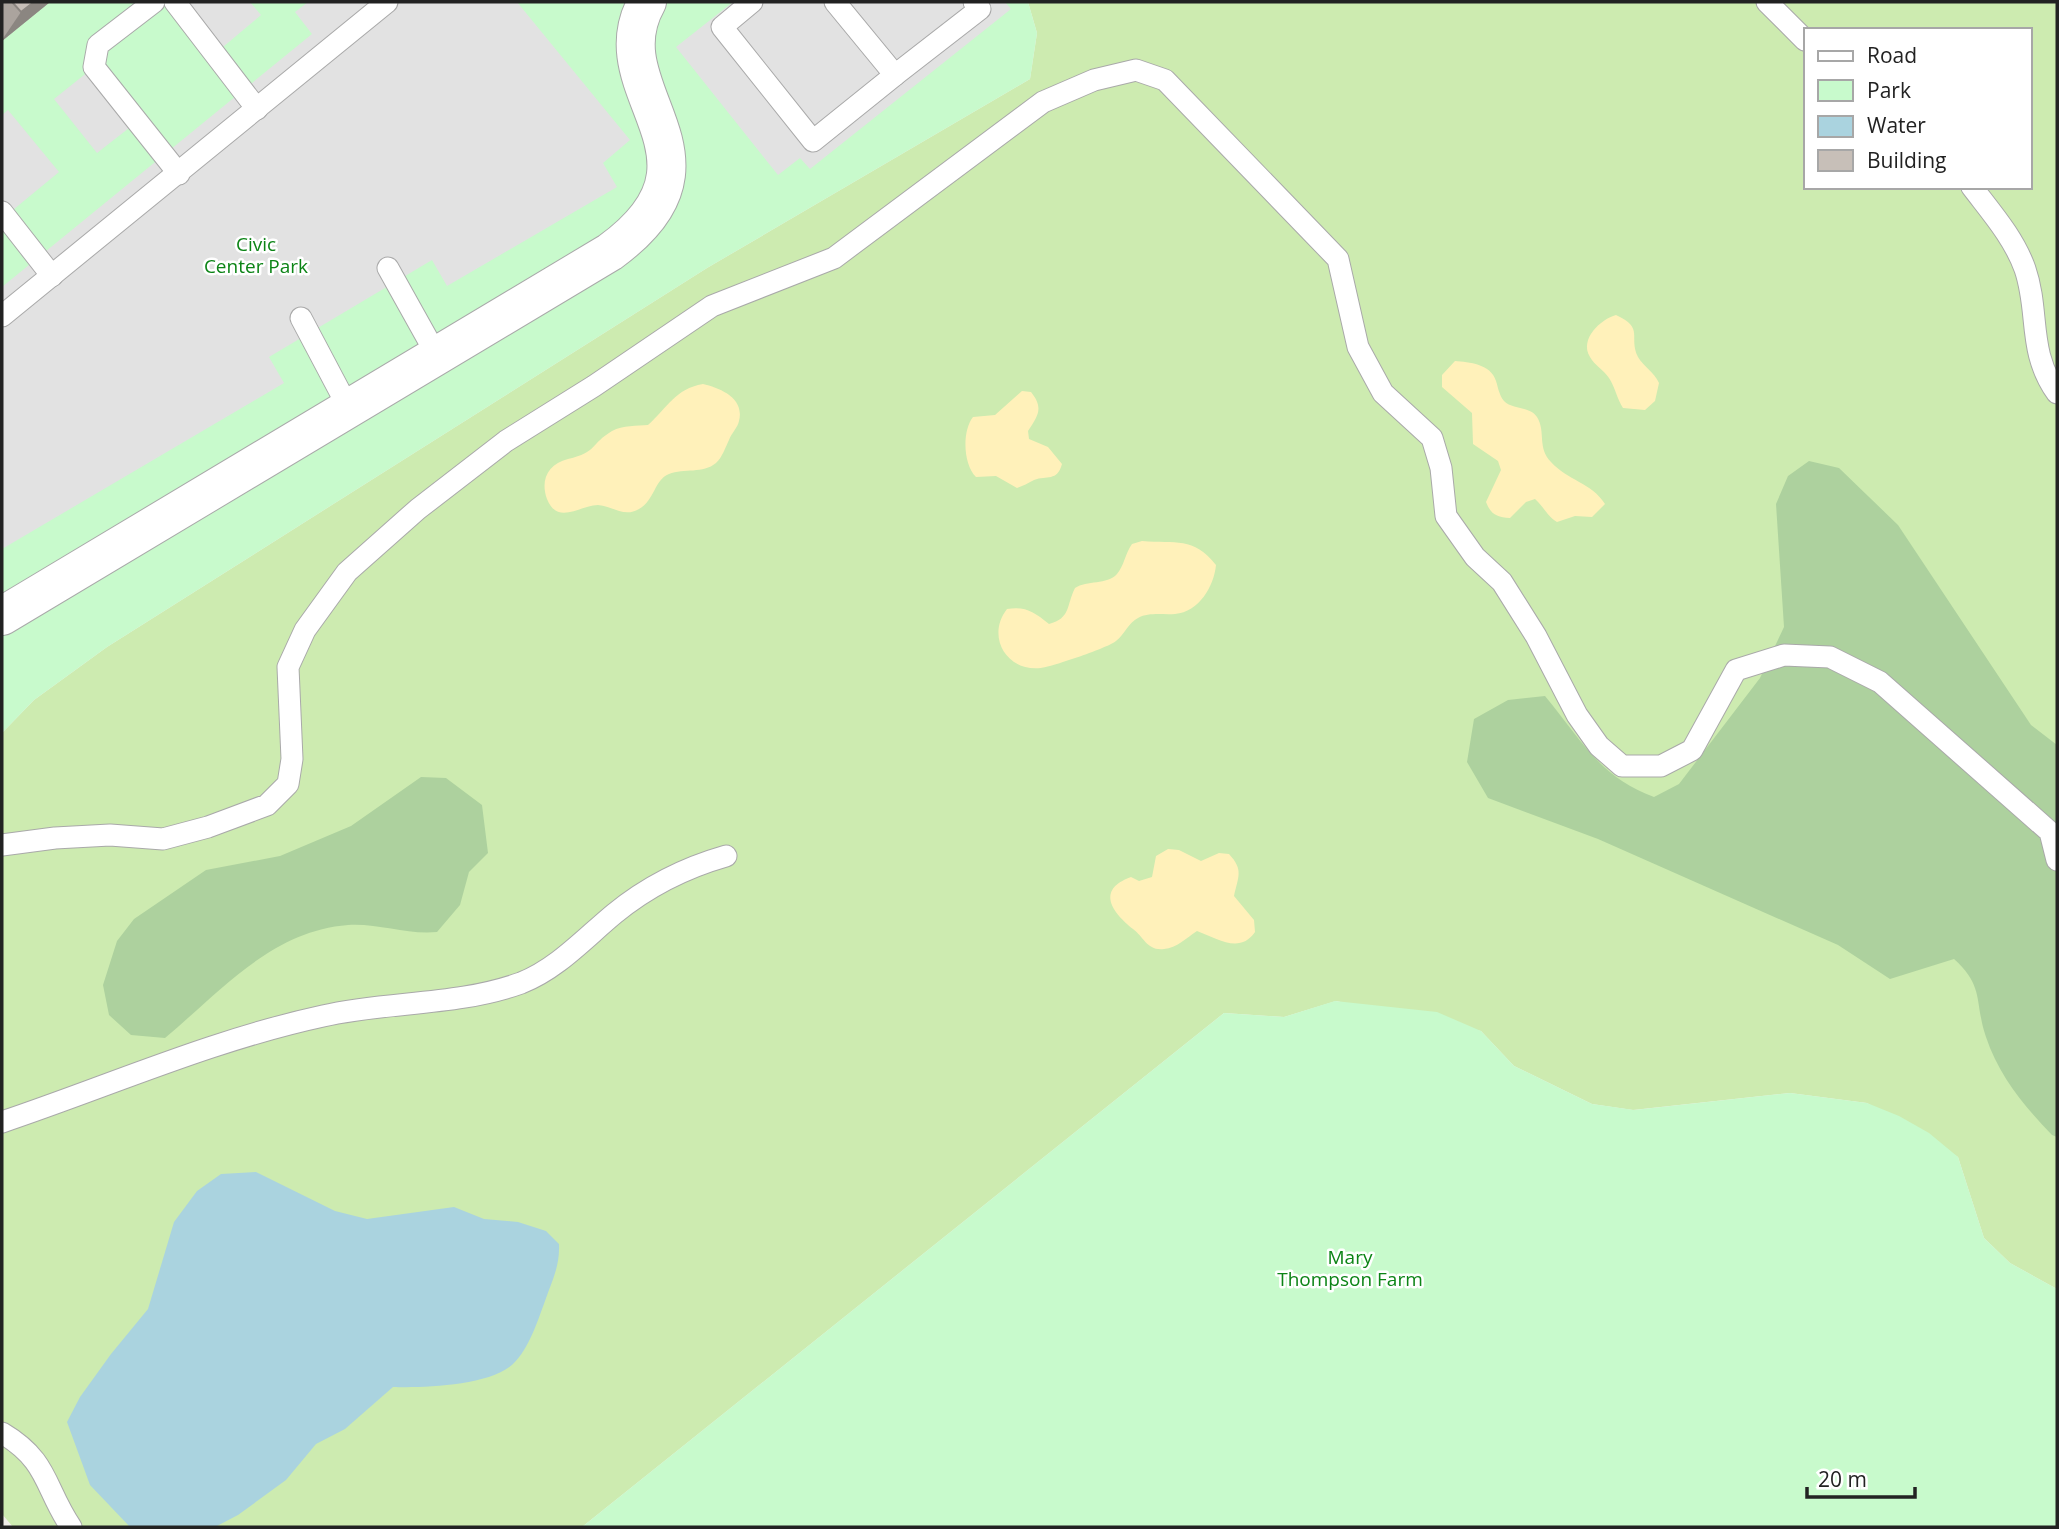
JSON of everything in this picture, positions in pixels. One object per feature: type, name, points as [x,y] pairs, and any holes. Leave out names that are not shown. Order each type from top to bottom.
[{"type":"street","points":[[2,616],[610,252],[636,233],[656,208],[666,178],[667,155],[662,128],[642,78],[636,53],[637,30],[647,2]]},
{"type":"lane","points":[[154,2],[98,45],[94,67],[179,174]]},
{"type":"lane","points":[[175,2],[257,108]]},
{"type":"lane","points":[[2,316],[387,2]]},
{"type":"lane","points":[[752,2],[722,27],[813,141],[980,9],[974,2]]},
{"type":"lane","points":[[835,2],[895,75]]},
{"type":"lane","points":[[1767,2],[1804,39]]},
{"type":"lane","points":[[2,845],[110,835],[163,839],[208,827],[267,805],[288,783],[292,759],[288,667],[305,631],[347,572],[418,509],[506,440],[594,386],[712,306],[834,258],[1043,102],[1094,80],[1136,70],[1165,80],[1338,258],[1358,348],[1383,393],[1432,438],[1441,468],[1446,516],[1475,558],[1502,582],[1536,636],[1577,715],[1599,746],[1622,766],[1661,766],[1692,750],[1736,670],[1784,655],[1830,657],[1880,682],[2013,798],[2050,832],[2057,860]]},
{"type":"lane","points":[[1974,189],[2002,225],[2025,269],[2043,372],[2057,393]]},
{"type":"lane","points":[[2,212],[52,276]]},
{"type":"lane","points":[[388,268],[436,354]]},
{"type":"lane","points":[[301,318],[348,407]]},
{"type":"lane","points":[[2,1122],[138,1071],[259,1032],[324,1015],[393,1004],[482,995],[524,981],[573,951],[616,913],[662,880],[726,856]]},
{"type":"lane","points":[[2,1433],[17,1442],[43,1469],[71,1527]]},
{"type":"green space","name":"Civic Center Park","points":[[2,2],[1028,2],[1037,33],[1030,79],[707,268],[107,647],[34,700],[2,733]]},
{"type":"green space","points":[[1028,2],[2057,2],[2057,1289],[2010,1263],[1984,1238],[1958,1157],[1867,1103],[1790,1093],[1633,1110],[1592,1104],[1514,1066],[1481,1031],[1336,1001],[1284,1017],[1224,1013],[582,1527],[13,1527],[2,1514],[2,733],[34,700],[107,647],[707,268],[1030,79],[1037,33]]},
{"type":"green space","points":[[1809,461],[1839,468],[1898,525],[2031,725],[2057,745],[2057,1137],[2032,1113],[2005,1078],[1982,1025],[1975,987],[1954,959],[1890,979],[1838,945],[1598,839],[1488,798],[1467,762],[1474,719],[1508,700],[1545,696],[1592,755],[1618,778],[1654,797],[1679,784],[1760,678],[1784,627],[1776,504],[1788,476]]},
{"type":"green space","points":[[421,777],[446,778],[482,805],[488,853],[469,872],[460,905],[437,932],[348,925],[320,930],[295,939],[248,966],[165,1038],[131,1035],[109,1015],[103,985],[117,941],[134,919],[206,870],[280,856],[351,826]]},
{"type":"green space","name":"Mary Thompson Farm","points":[[1335,1001],[1437,1012],[1481,1031],[1514,1066],[1592,1104],[1634,1110],[1790,1093],[1867,1103],[1899,1116],[1929,1133],[1958,1157],[1984,1238],[2010,1263],[2057,1289],[2057,1527],[582,1527],[1224,1013],[1284,1017]]},
{"type":"sand","points":[[1616,315],[1630,324],[1638,357],[1659,383],[1655,401],[1645,410],[1623,408],[1609,378],[1592,360],[1587,350],[1587,343],[1593,331]]},
{"type":"sand","points":[[1455,361],[1485,367],[1493,375],[1504,401],[1530,411],[1537,417],[1547,457],[1557,468],[1593,491],[1605,504],[1592,517],[1575,516],[1557,522],[1535,499],[1526,502],[1510,518],[1492,513],[1486,502],[1501,470],[1498,461],[1473,444],[1472,413],[1442,387],[1442,375]]},
{"type":"sand","points":[[703,384],[730,395],[740,413],[737,426],[716,463],[705,469],[669,474],[657,485],[648,501],[634,511],[623,512],[598,505],[563,513],[552,507],[545,492],[545,479],[555,465],[584,453],[616,429],[648,425],[679,394]]},
{"type":"sand","points":[[1022,391],[1031,392],[1038,407],[1037,416],[1028,431],[1029,439],[1048,447],[1062,464],[1060,470],[1054,476],[1034,480],[1017,488],[996,476],[976,477],[966,456],[969,423],[973,417],[995,415]]},
{"type":"sand","points":[[1142,541],[1183,543],[1200,549],[1208,556],[1216,565],[1215,573],[1204,597],[1198,603],[1184,612],[1142,616],[1132,622],[1111,644],[1056,664],[1029,668],[1009,658],[999,641],[1001,619],[1007,609],[1030,611],[1049,624],[1056,621],[1065,615],[1075,588],[1113,577],[1119,571],[1132,544]]},
{"type":"sand","points":[[1168,849],[1179,850],[1201,861],[1219,853],[1229,854],[1238,869],[1234,896],[1254,920],[1255,932],[1249,939],[1228,943],[1197,931],[1173,947],[1158,949],[1150,946],[1119,916],[1111,902],[1113,888],[1131,877],[1139,881],[1152,877],[1156,856]]},
{"type":"shaded area","points":[[175,2],[250,2],[261,15],[217,52]]},
{"type":"shaded area","points":[[308,2],[517,2],[630,140],[603,163],[617,187],[447,286],[432,260],[269,357],[284,383],[2,549],[2,287],[312,34],[295,12]]},
{"type":"shaded area","points":[[733,2],[1005,2],[1011,9],[810,169],[800,158],[778,175],[676,47]]},
{"type":"shaded area","points":[[94,67],[138,121],[97,153],[54,99]]},
{"type":"shaded area","points":[[8,110],[59,172],[2,219],[2,115]]},
{"type":"water","points":[[256,1172],[335,1211],[367,1219],[454,1207],[484,1219],[518,1222],[546,1231],[559,1244],[553,1280],[528,1342],[519,1358],[502,1371],[489,1377],[456,1384],[393,1387],[345,1429],[316,1444],[286,1480],[238,1515],[215,1527],[130,1527],[90,1485],[67,1422],[80,1397],[148,1309],[174,1222],[197,1191],[221,1174]]},
{"type":"building","points":[[12,2],[34,2],[21,12]]}]
